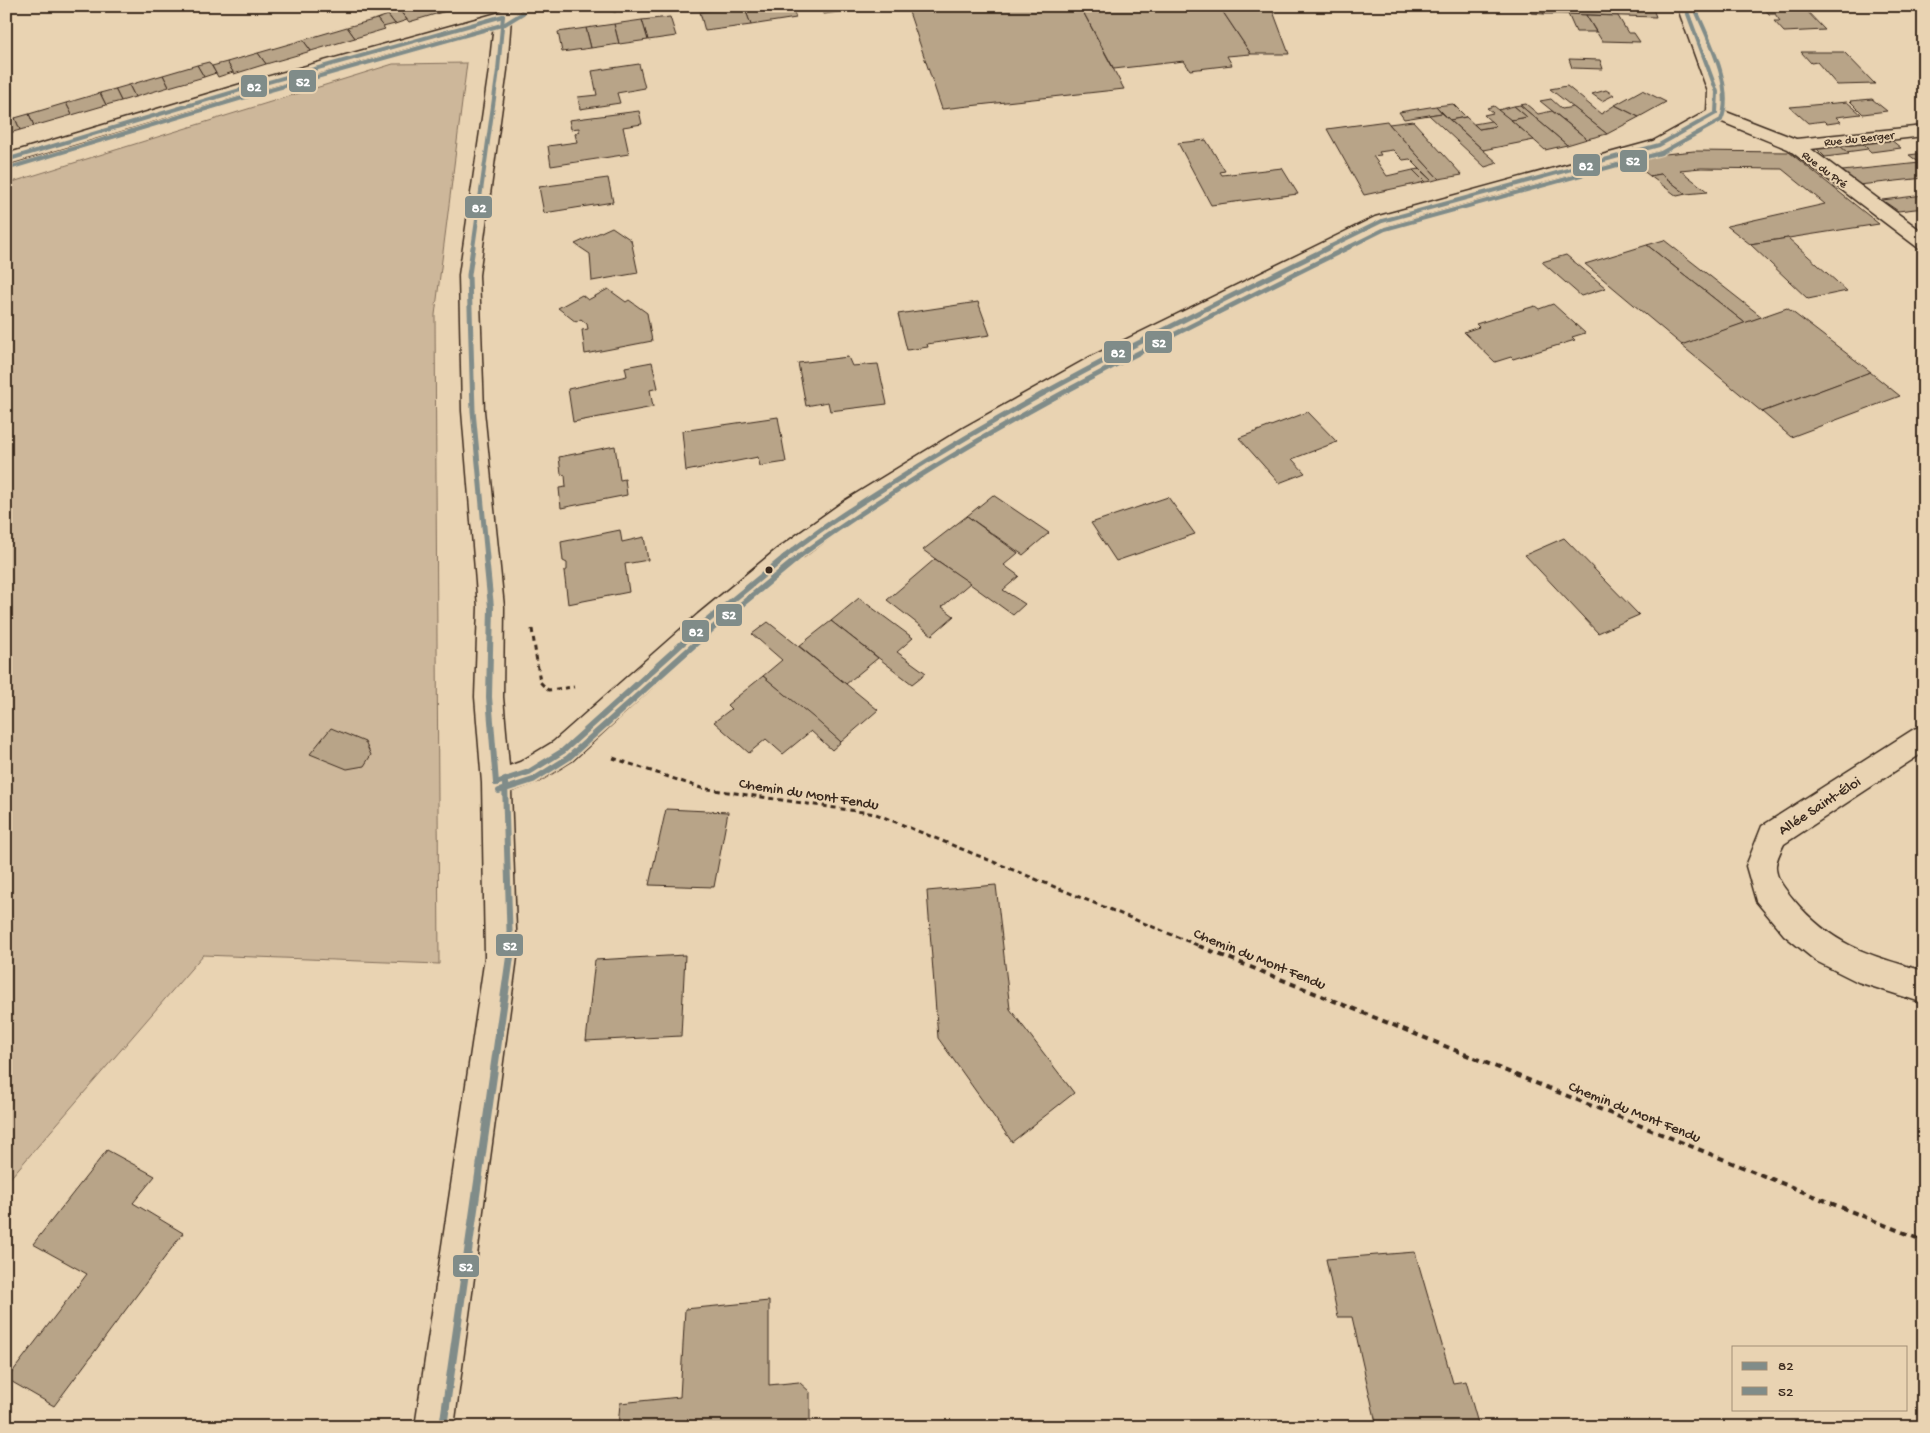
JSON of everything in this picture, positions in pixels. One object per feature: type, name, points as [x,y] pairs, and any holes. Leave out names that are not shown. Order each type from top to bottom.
[{"type":"street","points":[[496,784],[529,772],[563,750],[707,621],[786,556],[854,507],[971,434],[1098,362],[1382,221],[1659,145],[1716,112],[1716,92],[1685,6]]},
{"type":"street","points":[[6,160],[510,11],[491,112],[469,275],[473,411],[491,607],[489,697],[496,784],[501,958],[434,1427]]},
{"type":"street","name":"Rue du Pré","points":[[1716,112],[1794,145],[1924,243]]},
{"type":"street","name":"Rue du Berger","points":[[1794,145],[1924,131]]},
{"type":"street","name":"Allée Saint-Éloi","points":[[1924,737],[1772,835],[1761,866],[1767,891],[1795,925],[1827,950],[1858,967],[1924,987]]},
{"type":"path","points":[[532,625],[540,682],[548,690],[591,684],[615,703]]},
{"type":"path","name":"Chemin du Mont Fendu","points":[[583,732],[605,756],[701,788],[876,814],[1924,1241]]},
{"type":"shaded area","points":[[467,63],[435,315],[439,964],[203,955],[6,1183],[6,184],[393,64]]},
{"type":"building","points":[[396,6],[433,6],[439,13],[409,22]]},
{"type":"building","points":[[396,6],[407,20],[395,24],[382,7]]},
{"type":"building","points":[[433,6],[464,6],[439,13]]},
{"type":"building","points":[[744,6],[792,6],[796,18],[751,25]]},
{"type":"building","points":[[744,6],[751,25],[705,31],[700,12]]},
{"type":"building","points":[[821,6],[868,6],[869,8],[824,14]]},
{"type":"building","points":[[948,6],[1080,6],[1124,89],[942,109],[909,12]]},
{"type":"building","points":[[1080,6],[1219,6],[1251,54],[1227,56],[1232,65],[1190,70],[1184,61],[1114,69]]},
{"type":"building","points":[[1219,6],[1271,6],[1289,54],[1251,54]]},
{"type":"building","points":[[1528,6],[1540,6],[1544,14],[1531,13]]},
{"type":"building","points":[[1540,6],[1555,6],[1559,14],[1544,14]]},
{"type":"building","points":[[1555,6],[1652,6],[1656,17],[1559,14]]},
{"type":"building","points":[[1762,6],[1802,6],[1825,30],[1784,32],[1774,21],[1780,21],[1775,14],[1769,14]]},
{"type":"building","points":[[1568,14],[1586,15],[1596,32],[1576,32]]},
{"type":"building","points":[[388,15],[395,24],[383,27],[377,19]]},
{"type":"building","points":[[1586,15],[1618,16],[1628,33],[1634,33],[1640,42],[1602,41]]},
{"type":"building","points":[[670,17],[676,36],[648,40],[642,20]]},
{"type":"building","points":[[377,19],[385,29],[355,38],[347,27]]},
{"type":"building","points":[[642,20],[648,40],[619,44],[614,24]]},
{"type":"building","points":[[614,24],[619,44],[591,48],[586,28]]},
{"type":"building","points":[[347,27],[355,38],[311,51],[303,40]]},
{"type":"building","points":[[586,28],[591,48],[562,52],[558,32]]},
{"type":"building","points":[[303,40],[311,51],[266,64],[258,53]]},
{"type":"building","points":[[1801,52],[1844,52],[1875,84],[1837,85],[1817,62],[1811,63]]},
{"type":"building","points":[[258,53],[266,64],[234,74],[227,62]]},
{"type":"building","points":[[1569,59],[1600,60],[1603,69],[1572,68]]},
{"type":"building","points":[[209,62],[216,73],[204,77],[197,65]]},
{"type":"building","points":[[227,62],[233,72],[218,77],[212,66]]},
{"type":"building","points":[[639,64],[645,88],[617,93],[620,103],[580,109],[578,97],[597,95],[592,71]]},
{"type":"building","points":[[197,65],[204,77],[169,87],[163,75]]},
{"type":"building","points":[[163,75],[169,87],[135,97],[129,85]]},
{"type":"building","points":[[129,85],[135,97],[121,101],[115,89]]},
{"type":"building","points":[[1567,86],[1601,114],[1615,105],[1639,117],[1607,134],[1550,89]]},
{"type":"building","points":[[115,89],[121,101],[106,105],[100,93]]},
{"type":"building","points":[[1606,90],[1614,95],[1602,101],[1592,94]]},
{"type":"building","points":[[1642,90],[1666,102],[1639,117],[1615,105]]},
{"type":"building","points":[[100,93],[106,105],[72,115],[66,103]]},
{"type":"building","points":[[1551,99],[1562,109],[1573,107],[1607,134],[1587,139],[1540,101]]},
{"type":"building","points":[[1872,99],[1887,111],[1863,114],[1850,101]]},
{"type":"building","points":[[1847,102],[1861,114],[1836,117],[1841,122],[1827,124],[1824,121],[1808,123],[1790,107]]},
{"type":"building","points":[[66,103],[72,115],[34,126],[29,114]]},
{"type":"building","points":[[1453,104],[1466,117],[1450,120],[1436,106]]},
{"type":"building","points":[[1526,104],[1538,114],[1552,111],[1587,139],[1567,145],[1520,105]]},
{"type":"building","points":[[1520,105],[1567,145],[1545,150],[1511,120],[1527,117],[1514,106]]},
{"type":"building","points":[[1436,106],[1442,113],[1404,119],[1399,112]]},
{"type":"building","points":[[1494,106],[1534,140],[1483,150],[1450,120],[1466,117],[1479,129],[1496,126],[1484,115],[1493,113],[1487,108]]},
{"type":"building","points":[[1514,106],[1527,117],[1511,120],[1498,110]]},
{"type":"building","points":[[639,111],[642,124],[623,127],[629,154],[551,166],[548,146],[577,142],[575,134],[579,131],[579,128],[571,129],[569,120]]},
{"type":"building","points":[[1442,113],[1498,163],[1485,167],[1429,115]]},
{"type":"building","points":[[29,114],[34,126],[20,130],[15,118]]},
{"type":"building","points":[[15,118],[20,130],[6,134],[6,120]]},
{"type":"building","points":[[1387,121],[1439,179],[1432,181],[1410,159],[1403,160],[1393,150],[1379,152],[1381,155],[1373,156],[1387,176],[1413,170],[1425,182],[1364,195],[1327,129]]},
{"type":"building","points":[[1413,121],[1462,175],[1439,179],[1389,124]]},
{"type":"building","points":[[1491,121],[1496,126],[1479,129],[1474,124]]},
{"type":"building","points":[[1890,139],[1901,148],[1871,152],[1861,142]]},
{"type":"building","points":[[1206,140],[1225,171],[1220,172],[1222,175],[1282,168],[1298,194],[1211,205],[1178,143]]},
{"type":"building","points":[[1861,142],[1868,149],[1846,152],[1838,144]]},
{"type":"building","points":[[1838,144],[1849,154],[1825,157],[1815,147]]},
{"type":"building","points":[[1694,151],[1789,152],[1879,224],[1750,244],[1727,226],[1825,204],[1782,169],[1701,168],[1680,170],[1708,192],[1686,194],[1661,174],[1650,176],[1630,161],[1646,156]]},
{"type":"building","points":[[1924,153],[1924,166],[1909,155]]},
{"type":"building","points":[[1920,163],[1924,166],[1924,178],[1859,185],[1842,171]]},
{"type":"building","points":[[1419,169],[1432,181],[1425,182],[1413,170]]},
{"type":"building","points":[[1661,174],[1686,194],[1677,196],[1650,176]]},
{"type":"building","points":[[608,178],[613,202],[544,213],[539,187]]},
{"type":"building","points":[[1924,195],[1924,208],[1898,211],[1882,200]]},
{"type":"building","points":[[612,227],[631,240],[638,273],[592,281],[590,254],[575,244]]},
{"type":"building","points":[[1788,238],[1847,291],[1808,299],[1750,244]]},
{"type":"building","points":[[1664,240],[1762,317],[1745,323],[1647,245]]},
{"type":"building","points":[[1647,245],[1745,323],[1682,345],[1585,264]]},
{"type":"building","points":[[1566,255],[1606,288],[1581,296],[1542,262]]},
{"type":"building","points":[[608,289],[626,302],[629,300],[647,313],[652,341],[585,354],[582,330],[588,329],[587,324],[581,319],[576,322],[558,308],[582,295],[588,300]]},
{"type":"building","points":[[978,302],[990,335],[927,344],[928,347],[907,350],[898,314]]},
{"type":"building","points":[[1553,304],[1585,333],[1572,337],[1575,340],[1513,359],[1511,357],[1495,362],[1464,332],[1479,327],[1476,324],[1535,306],[1539,309]]},
{"type":"building","points":[[1787,308],[1871,372],[1762,412],[1681,345]]},
{"type":"building","points":[[848,357],[852,366],[878,364],[887,404],[830,411],[828,402],[806,406],[798,363]]},
{"type":"building","points":[[652,362],[658,388],[650,390],[653,407],[573,422],[568,389],[627,376],[625,367]]},
{"type":"building","points":[[1870,372],[1900,396],[1791,437],[1762,412]]},
{"type":"building","points":[[1308,412],[1337,442],[1292,459],[1305,473],[1279,483],[1239,438]]},
{"type":"building","points":[[778,417],[786,462],[760,466],[758,457],[686,471],[682,431]]},
{"type":"building","points":[[615,446],[620,480],[625,479],[627,495],[561,508],[559,488],[566,487],[565,475],[561,474],[559,457]]},
{"type":"building","points":[[993,495],[1049,533],[1023,555],[967,516]]},
{"type":"building","points":[[1168,497],[1195,534],[1116,561],[1091,523]]},
{"type":"building","points":[[967,516],[1018,553],[1004,565],[1019,576],[1003,590],[1025,604],[1013,615],[923,550]]},
{"type":"building","points":[[620,530],[622,542],[644,537],[648,560],[625,564],[629,592],[568,604],[564,571],[567,570],[567,563],[563,561],[561,542]]},
{"type":"building","points":[[1564,538],[1639,615],[1598,633],[1525,555]]},
{"type":"building","points":[[935,559],[970,583],[942,607],[954,616],[932,635],[887,600]]},
{"type":"building","points":[[859,598],[913,638],[897,652],[926,673],[912,684],[831,621]]},
{"type":"building","points":[[831,621],[878,658],[846,684],[799,646]]},
{"type":"building","points":[[768,622],[878,710],[841,742],[763,676],[782,660],[752,634]]},
{"type":"building","points":[[763,676],[841,742],[832,750],[811,731],[783,754],[766,739],[749,753],[714,722],[731,709],[727,705]]},
{"type":"building","points":[[331,728],[365,742],[371,755],[364,766],[347,769],[310,754]]},
{"type":"building","points":[[666,809],[728,812],[714,887],[649,885]]},
{"type":"building","points":[[996,885],[1010,1009],[1074,1093],[1012,1142],[938,1038],[927,891]]},
{"type":"building","points":[[685,955],[681,1036],[586,1041],[595,960]]},
{"type":"building","points":[[107,1150],[155,1176],[133,1203],[183,1233],[54,1406],[7,1379],[87,1274],[33,1244]]},
{"type":"building","points":[[1415,1252],[1453,1383],[1466,1381],[1479,1427],[1377,1427],[1352,1317],[1338,1317],[1326,1259]]},
{"type":"building","points":[[769,1301],[769,1385],[799,1382],[810,1392],[810,1427],[618,1427],[620,1403],[680,1397],[685,1309]]},
{"type":"transit line","name":"82","points":[[496,783],[529,772],[563,751],[707,621],[786,556],[853,507],[971,434],[1098,362],[1382,221],[1659,145],[1716,113],[1717,92],[1685,6]]},
{"type":"transit line","name":"52","points":[[499,791],[533,780],[568,758],[713,628],[791,563],[858,514],[975,442],[1102,370],[1385,229],[1661,153],[1721,120],[1725,111],[1722,82],[1711,47],[1694,6]]},
{"type":"transit line","name":"52","points":[[9,168],[249,96],[505,24],[523,13]]},
{"type":"transit line","name":"82","points":[[6,160],[247,88],[503,16]]},
{"type":"transit line","name":"82","points":[[496,783],[489,697],[491,607],[473,411],[469,275],[498,70],[503,16]]},
{"type":"transit line","name":"52","points":[[443,1427],[510,957],[505,783]]}]
